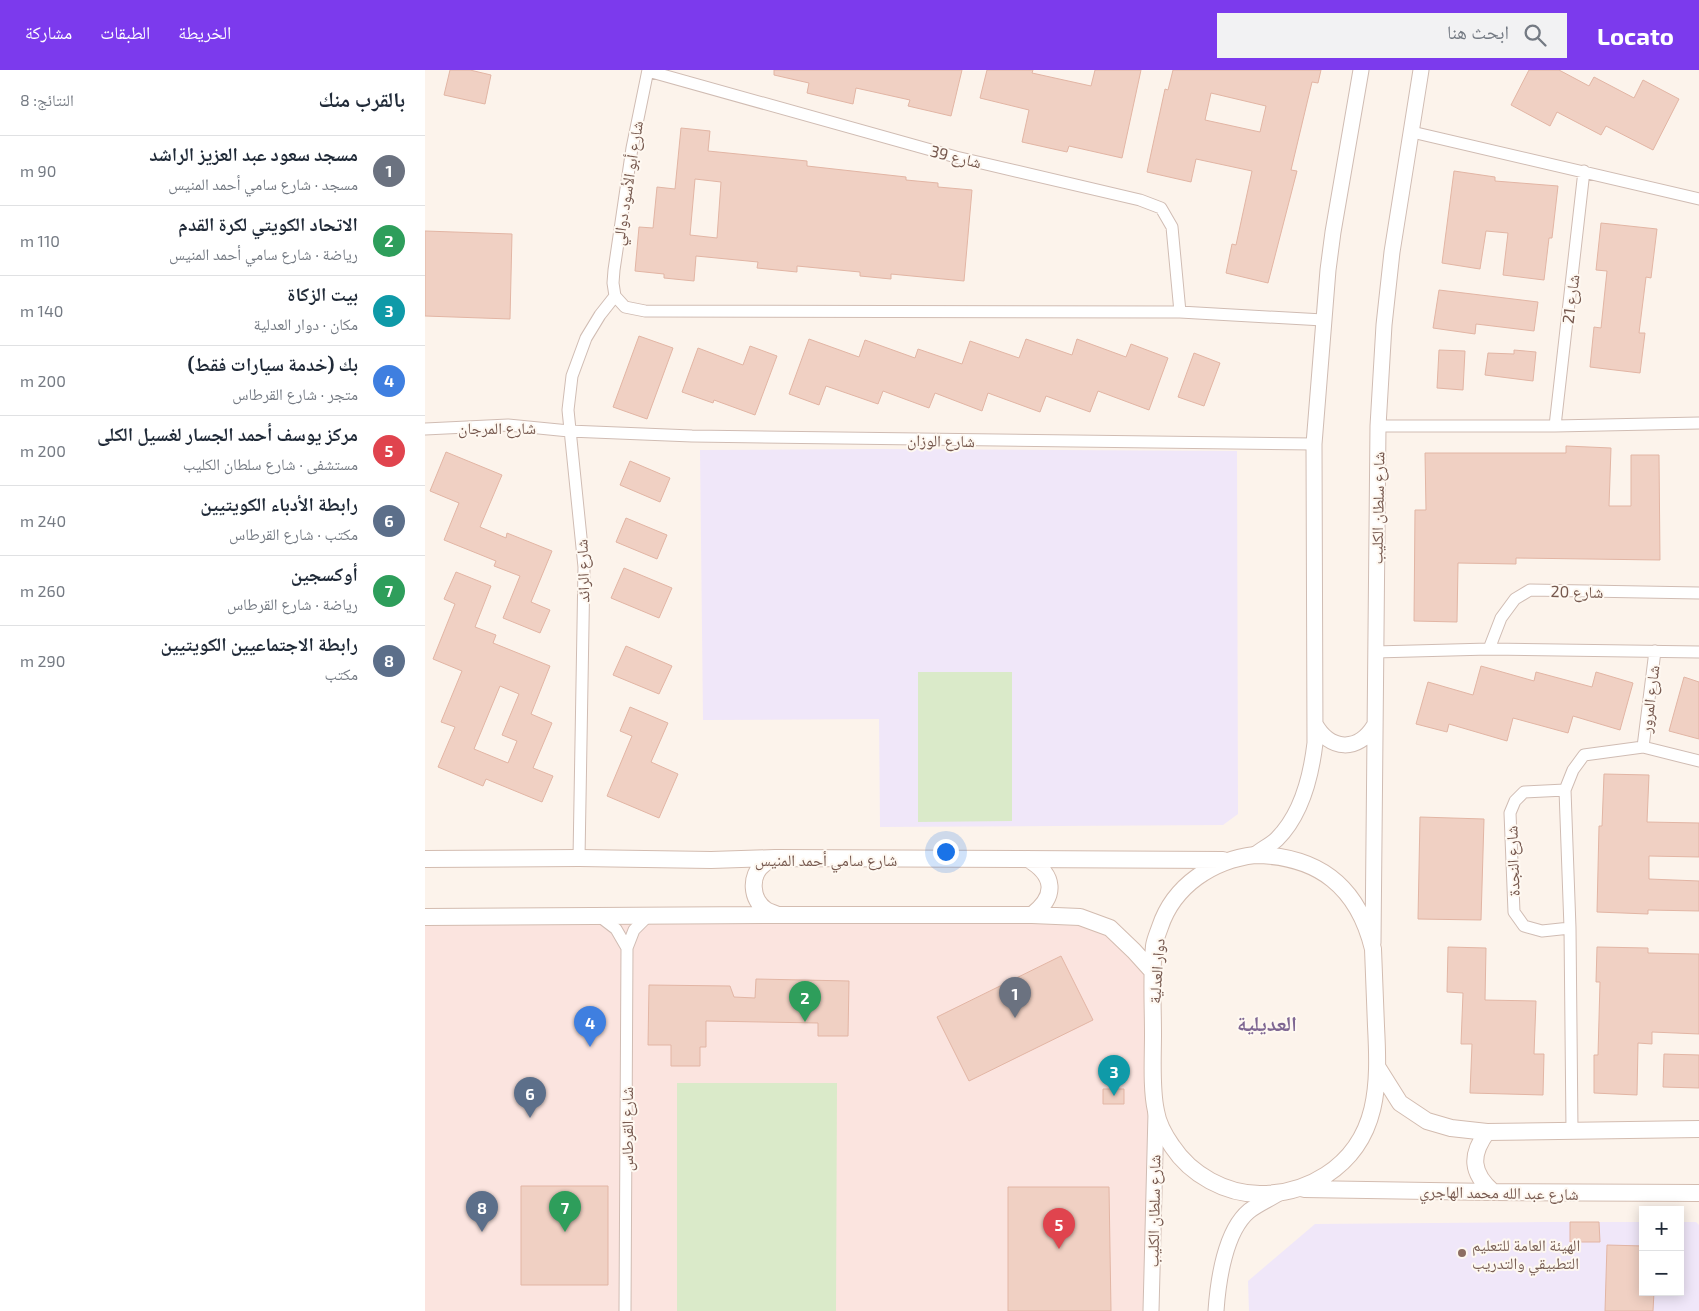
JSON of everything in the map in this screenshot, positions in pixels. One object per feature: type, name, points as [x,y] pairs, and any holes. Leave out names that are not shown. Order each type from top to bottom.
[{"type":"main road","name":"دوار العدلية","points":[[1255,854],[1292,858],[1309,864],[1325,873],[1346,892],[1361,914],[1373,949],[1378,1068],[1377,1089],[1367,1126],[1358,1143],[1346,1158],[1317,1181],[1299,1189],[1259,1194],[1239,1192],[1220,1186],[1202,1176],[1186,1163],[1173,1148],[1163,1131],[1156,1112],[1153,1057],[1154,944],[1163,916],[1179,892],[1201,873],[1227,860],[1255,854]]},
{"type":"main road","points":[[775,858],[763,864],[755,875],[753,888],[757,900],[765,910],[778,915]]},
{"type":"main road","name":"شارع سامي أحمد المنيس","points":[[425,859],[1227,860]]},
{"type":"main road","points":[[1028,859],[1040,866],[1048,878],[1049,893],[1043,906],[1032,915]]},
{"type":"main road","points":[[425,917],[1032,915],[1080,917],[1110,928],[1153,972]]},
{"type":"main road","points":[[1378,1068],[1400,1103],[1427,1121],[1451,1128],[1487,1132],[1699,1129]]},
{"type":"main road","points":[[1487,1132],[1479,1143],[1475,1156],[1476,1170],[1482,1183],[1493,1192]]},
{"type":"main road","name":"شارع عبد الله محمد الهاجري","points":[[1299,1189],[1699,1193]]},
{"type":"street","name":"شارع أبو الأسود دوالي","points":[[615,296],[613,283],[615,260],[635,129],[648,70]]},
{"type":"street","name":"شارع 39","points":[[648,70],[956,157],[1140,200],[1161,208],[1172,227],[1180,312]]},
{"type":"street","points":[[1255,854],[1277,839],[1301,804],[1313,762],[1315,724],[1314,444],[1323,320],[1333,232],[1361,70]]},
{"type":"street","name":"شارع سلطان الكليب","points":[[1373,949],[1378,426],[1384,326],[1392,252],[1421,70]]},
{"type":"street","points":[[1411,132],[1699,199]]},
{"type":"street","name":"شارع 21","points":[[1555,426],[1584,171]]},
{"type":"street","points":[[615,296],[625,307],[645,311],[1180,312],[1323,320]]},
{"type":"street","name":"شارع الرائد","points":[[579,858],[584,567],[568,410],[572,376],[586,338],[600,315],[615,296]]},
{"type":"street","points":[[1378,426],[1699,424]]},
{"type":"street","name":"شارع المرجان","points":[[425,428],[501,425],[535,426],[569,431]]},
{"type":"street","name":"شارع الوزان","points":[[569,431],[692,436],[1314,444]]},
{"type":"street","name":"شارع 20","points":[[1489,649],[1501,618],[1515,599],[1530,590],[1699,593]]},
{"type":"street","points":[[1375,652],[1489,649],[1699,652]]},
{"type":"street","name":"شارع المرور","points":[[1643,747],[1655,651]]},
{"type":"street","points":[[1315,724],[1319,733],[1326,739],[1335,744],[1344,745],[1362,740],[1374,726]]},
{"type":"street","name":"شارع المرور","points":[[1565,790],[1573,770],[1584,755],[1643,747],[1699,761]]},
{"type":"street","points":[[1565,790],[1570,928],[1572,1130]]},
{"type":"street","name":"شارع النجدة","points":[[1565,790],[1524,792],[1515,801],[1510,813],[1514,912],[1524,926],[1542,930],[1570,928]]},
{"type":"street","points":[[599,916],[616,929],[627,948]]},
{"type":"street","name":"شارع القرطاس","points":[[625,1311],[627,948],[635,930],[648,916]]},
{"type":"street","name":"شارع سلطان الكليب","points":[[1151,1311],[1156,1112]]},
{"type":"street","points":[[1216,1311],[1221,1275],[1231,1238],[1239,1223],[1249,1211],[1279,1193]]},
{"type":"shaded area","points":[[700,450],[1237,451],[1238,814],[1223,825],[880,827],[879,719],[703,720]]},
{"type":"shaded area","points":[[1032,915],[1110,928],[1153,971],[1151,1311],[425,1311],[425,917]]},
{"type":"shaded area","name":"الهيئة العامة للتعليم التطبيقي والتدريب","points":[[1639,1222],[1639,1296],[1684,1296],[1684,1222],[1696,1222],[1699,1225],[1699,1311],[1249,1311],[1248,1281],[1315,1224]]},
{"type":"green space","points":[[918,672],[1012,672],[1012,821],[918,822]]},
{"type":"green space","points":[[677,1083],[837,1083],[836,1311],[677,1311]]},
{"type":"building","points":[[450,70],[470,70],[491,75],[485,104],[444,95]]},
{"type":"building","points":[[774,70],[962,70],[951,116],[908,106],[910,100],[856,88],[853,104],[807,93],[809,83],[774,75]]},
{"type":"building","points":[[987,70],[1033,70],[1032,73],[1091,86],[1095,70],[1141,70],[1122,158],[1069,146],[1067,152],[1022,142],[1029,110],[980,98]]},
{"type":"building","points":[[1173,70],[1321,70],[1318,83],[1312,82],[1291,170],[1297,171],[1268,283],[1226,273],[1232,244],[1236,245],[1252,171],[1196,159],[1191,182],[1147,172],[1165,89],[1168,90]],"holes":[[[1211,93],[1266,106],[1260,132],[1205,120]]]},
{"type":"building","points":[[1529,70],[1559,70],[1589,86],[1594,77],[1634,98],[1643,80],[1679,99],[1653,150],[1606,126],[1601,135],[1557,112],[1550,126],[1511,105]]},
{"type":"building","points":[[681,128],[710,131],[708,151],[807,161],[807,166],[906,177],[906,180],[938,183],[938,187],[972,190],[964,281],[891,274],[891,279],[860,276],[860,272],[797,266],[797,272],[757,268],[758,262],[696,256],[694,281],[664,278],[664,274],[635,271],[639,227],[653,228],[657,187],[675,189]],"holes":[[[695,179],[721,182],[717,238],[690,235]]]},
{"type":"building","points":[[1454,171],[1495,177],[1495,181],[1558,186],[1552,238],[1549,238],[1544,280],[1503,275],[1508,233],[1486,231],[1480,269],[1442,263]]},
{"type":"building","points":[[1601,223],[1657,229],[1651,278],[1646,277],[1639,333],[1645,333],[1640,373],[1590,367],[1594,327],[1601,328],[1607,271],[1596,270]]},
{"type":"building","points":[[425,231],[512,234],[510,319],[425,316]]},
{"type":"building","points":[[1439,290],[1538,302],[1534,331],[1476,324],[1475,334],[1433,328]]},
{"type":"building","points":[[639,336],[673,348],[647,419],[613,407]]},
{"type":"building","points":[[809,339],[859,357],[865,340],[915,358],[918,349],[962,364],[970,341],[1019,358],[1026,339],[1072,355],[1077,339],[1126,357],[1131,344],[1168,358],[1149,410],[1098,391],[1090,412],[1046,396],[1040,412],[988,393],[982,411],[935,393],[929,408],[883,391],[878,404],[826,386],[819,405],[789,394]]},
{"type":"building","points":[[750,346],[777,356],[755,415],[714,400],[713,403],[682,392],[698,348],[743,365]]},
{"type":"building","points":[[1439,350],[1465,351],[1463,390],[1437,388]]},
{"type":"building","points":[[1514,350],[1536,352],[1533,381],[1485,375],[1488,353],[1514,354]]},
{"type":"building","points":[[1194,353],[1220,363],[1204,406],[1178,397]]},
{"type":"building","points":[[1566,446],[1611,448],[1609,506],[1631,506],[1631,455],[1659,455],[1660,560],[1516,558],[1516,564],[1458,563],[1457,622],[1414,621],[1415,510],[1426,510],[1425,453],[1566,453]]},
{"type":"building","points":[[446,452],[502,475],[480,527],[506,538],[507,533],[552,551],[531,602],[550,610],[540,633],[503,618],[520,576],[494,566],[496,561],[444,540],[459,503],[430,491]]},
{"type":"building","points":[[630,461],[670,478],[660,502],[620,485]]},
{"type":"building","points":[[626,518],[667,535],[657,559],[616,542]]},
{"type":"building","points":[[624,568],[672,588],[659,618],[611,598]]},
{"type":"building","points":[[456,572],[491,586],[475,627],[496,635],[493,643],[550,666],[531,714],[552,723],[533,768],[553,776],[542,802],[486,779],[483,786],[438,767],[455,727],[441,722],[462,671],[433,659],[455,604],[444,599]],"holes":[[[500,686],[519,694],[502,735],[517,741],[508,763],[474,749]]]},
{"type":"building","points":[[626,646],[672,666],[659,694],[613,675]]},
{"type":"building","points":[[1481,666],[1534,681],[1536,672],[1592,687],[1596,672],[1633,683],[1620,730],[1573,716],[1568,733],[1513,718],[1507,741],[1449,724],[1447,732],[1416,724],[1428,682],[1473,695]]},
{"type":"building","points":[[1684,677],[1699,682],[1699,739],[1669,731]]},
{"type":"building","points":[[630,707],[668,723],[651,762],[678,774],[659,818],[607,796],[632,736],[620,731]]},
{"type":"building","points":[[1604,774],[1649,775],[1647,822],[1699,823],[1699,857],[1649,856],[1649,879],[1699,881],[1699,911],[1648,910],[1648,914],[1597,912],[1599,826],[1602,826]]},
{"type":"building","points":[[1420,817],[1484,819],[1481,920],[1418,919]]},
{"type":"building","points":[[1448,947],[1486,948],[1485,1000],[1536,1001],[1534,1054],[1544,1054],[1543,1095],[1470,1093],[1472,1044],[1461,1044],[1463,993],[1447,992]]},
{"type":"building","points":[[1597,947],[1648,948],[1648,953],[1699,954],[1699,1034],[1652,1032],[1652,1044],[1638,1043],[1637,1095],[1594,1093],[1594,1055],[1598,1055],[1600,982],[1596,982]]},
{"type":"building","points":[[1061,956],[1093,1020],[969,1081],[937,1017]]},
{"type":"building","points":[[756,979],[849,981],[848,1036],[818,1036],[818,1023],[706,1021],[706,1047],[700,1047],[700,1066],[671,1066],[671,1045],[648,1045],[649,985],[730,986],[734,997],[755,998]]},
{"type":"building","points":[[1664,1054],[1699,1055],[1699,1088],[1663,1087]]},
{"type":"building","points":[[1103,1089],[1124,1089],[1124,1104],[1103,1104]]},
{"type":"building","points":[[521,1186],[608,1186],[608,1285],[521,1285]]},
{"type":"building","points":[[1008,1187],[1109,1187],[1111,1311],[1008,1311]]},
{"type":"building","points":[[1570,1222],[1599,1222],[1600,1242],[1570,1242]]},
{"type":"building","points":[[1607,1245],[1639,1246],[1639,1296],[1654,1296],[1653,1311],[1605,1311]]},
{"type":"place","name":"مسجد سعود عبد العزيز الراشد","points":[[1015,1018]]},
{"type":"place","name":"الاتحاد الكويتي لكرة القدم","points":[[805,1022]]},
{"type":"place","name":"بك (خدمة سيارات فقط)","points":[[590,1047]]},
{"type":"place","name":"بيت الزكاة","points":[[1114,1096]]},
{"type":"place","name":"رابطة الأدباء الكويتيين","points":[[530,1118]]},
{"type":"place","name":"رابطة الاجتماعيين الكويتيين","points":[[482,1232]]},
{"type":"place","name":"أوكسجين","points":[[565,1232]]},
{"type":"place","name":"مركز يوسف أحمد الجسار لغسيل الكلى","points":[[1059,1249]]},
{"type":"place","name":"الهيئة العامة للتعليم التطبيقي والتدريب","points":[[1462,1253]]},
{"type":"district","name":"العديلية","points":[[1267,1022]]}]
